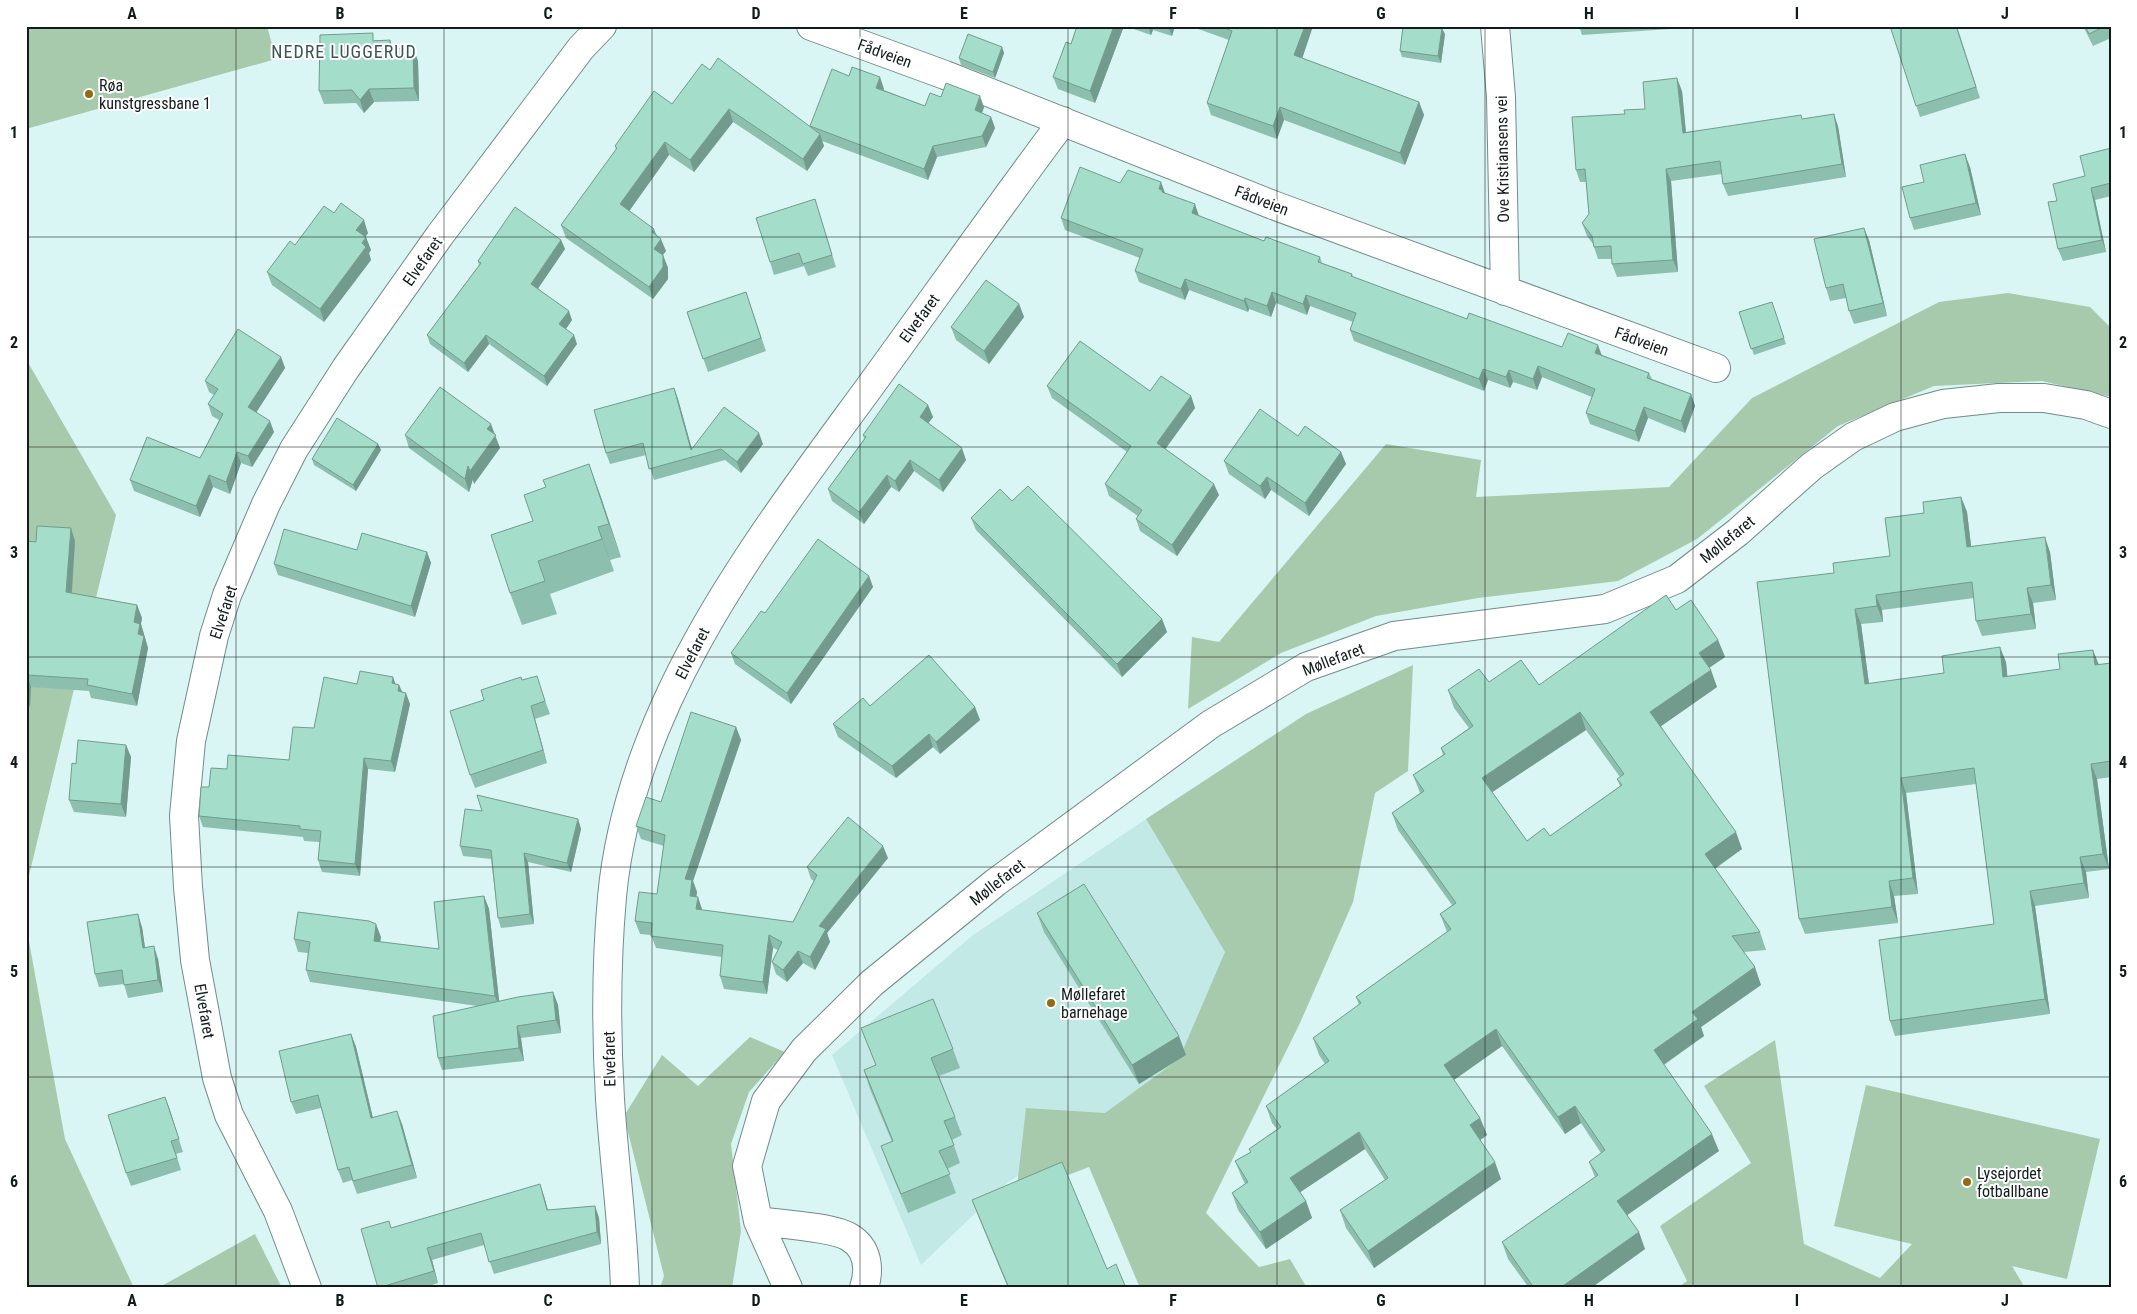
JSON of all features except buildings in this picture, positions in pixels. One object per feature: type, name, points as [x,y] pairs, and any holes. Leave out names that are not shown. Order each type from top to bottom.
[{"type":"street","name":"Elvefaret","points":[[306,1288],[278,1211],[229,1115],[217,1078],[195,960],[184,816],[191,741],[214,636],[227,595],[250,540],[294,449],[346,368],[440,235],[581,48],[602,26]]},
{"type":"street","name":"Fådveien","points":[[811,26],[1063,121],[1273,205],[1716,368]]},
{"type":"street","name":"Ove Kristiansens vei","points":[[1495,26],[1501,98],[1505,291]]},
{"type":"street","name":"Elvefaret","points":[[625,1288],[608,1045],[612,895],[621,838],[635,787],[656,728],[684,668],[708,623],[789,496],[1063,121]]},
{"type":"street","name":"Møllefaret","points":[[788,1288],[758,1221],[747,1166],[766,1101],[804,1050],[872,983],[996,882],[1211,724],[1306,667],[1394,636],[1605,609],[1677,579],[1738,532],[1812,466],[1853,437],[1895,417],[1943,404],[1998,398],[2044,398],[2086,405],[2111,414]]},
{"type":"street","points":[[758,1221],[832,1232],[849,1237],[861,1248],[868,1262],[868,1276],[864,1288]]},
{"type":"shaded area","name":"Møllefaret barnehage","points":[[1146,819],[1226,952],[1192,1061],[1007,1183],[921,1265],[832,1055],[973,935]]},
{"type":"green space","name":"Røa kunstgressbane 1","points":[[26,26],[267,26],[276,59],[26,129]]},
{"type":"green space","points":[[2008,293],[2090,307],[2111,328],[2111,397],[2042,381],[1934,386],[1838,426],[1697,539],[1618,581],[1478,598],[1376,616],[1281,653],[1188,709],[1192,637],[1219,642],[1386,444],[1481,460],[1476,497],[1669,487],[1752,398],[1939,302]]},
{"type":"green space","points":[[26,359],[116,515],[26,888]]},
{"type":"green space","points":[[1413,665],[1408,771],[1375,793],[1353,902],[1300,1023],[1206,1213],[1259,1267],[1290,1259],[1307,1288],[1140,1288],[1089,1167],[1016,1195],[1026,1108],[1105,1113],[1179,1059],[1225,952],[1146,819],[1306,714]]},
{"type":"green space","points":[[26,925],[65,1139],[134,1288],[26,1288]]},
{"type":"green space","points":[[750,1037],[785,1052],[749,1092],[731,1144],[741,1231],[732,1288],[660,1288],[664,1276],[624,1116],[662,1055],[698,1086]]},
{"type":"green space","points":[[1775,1040],[1804,1244],[1880,1278],[1912,1244],[1834,1226],[1866,1085],[2100,1139],[2067,1279],[2012,1266],[2025,1288],[1677,1288],[1687,1281],[1660,1226],[1751,1163],[1704,1086]]},
{"type":"green space","points":[[255,1234],[282,1288],[158,1288]]},
{"type":"place","name":"Røa kunstgressbane 1","points":[[89,94]]},
{"type":"place","name":"Møllefaret barnehage","points":[[1051,1003]]},
{"type":"place","name":"Lysejordet fotballbane","points":[[1967,1182]]},
{"type":"district","name":"NEDRE LUGGERUD","points":[[344,52]]}]
